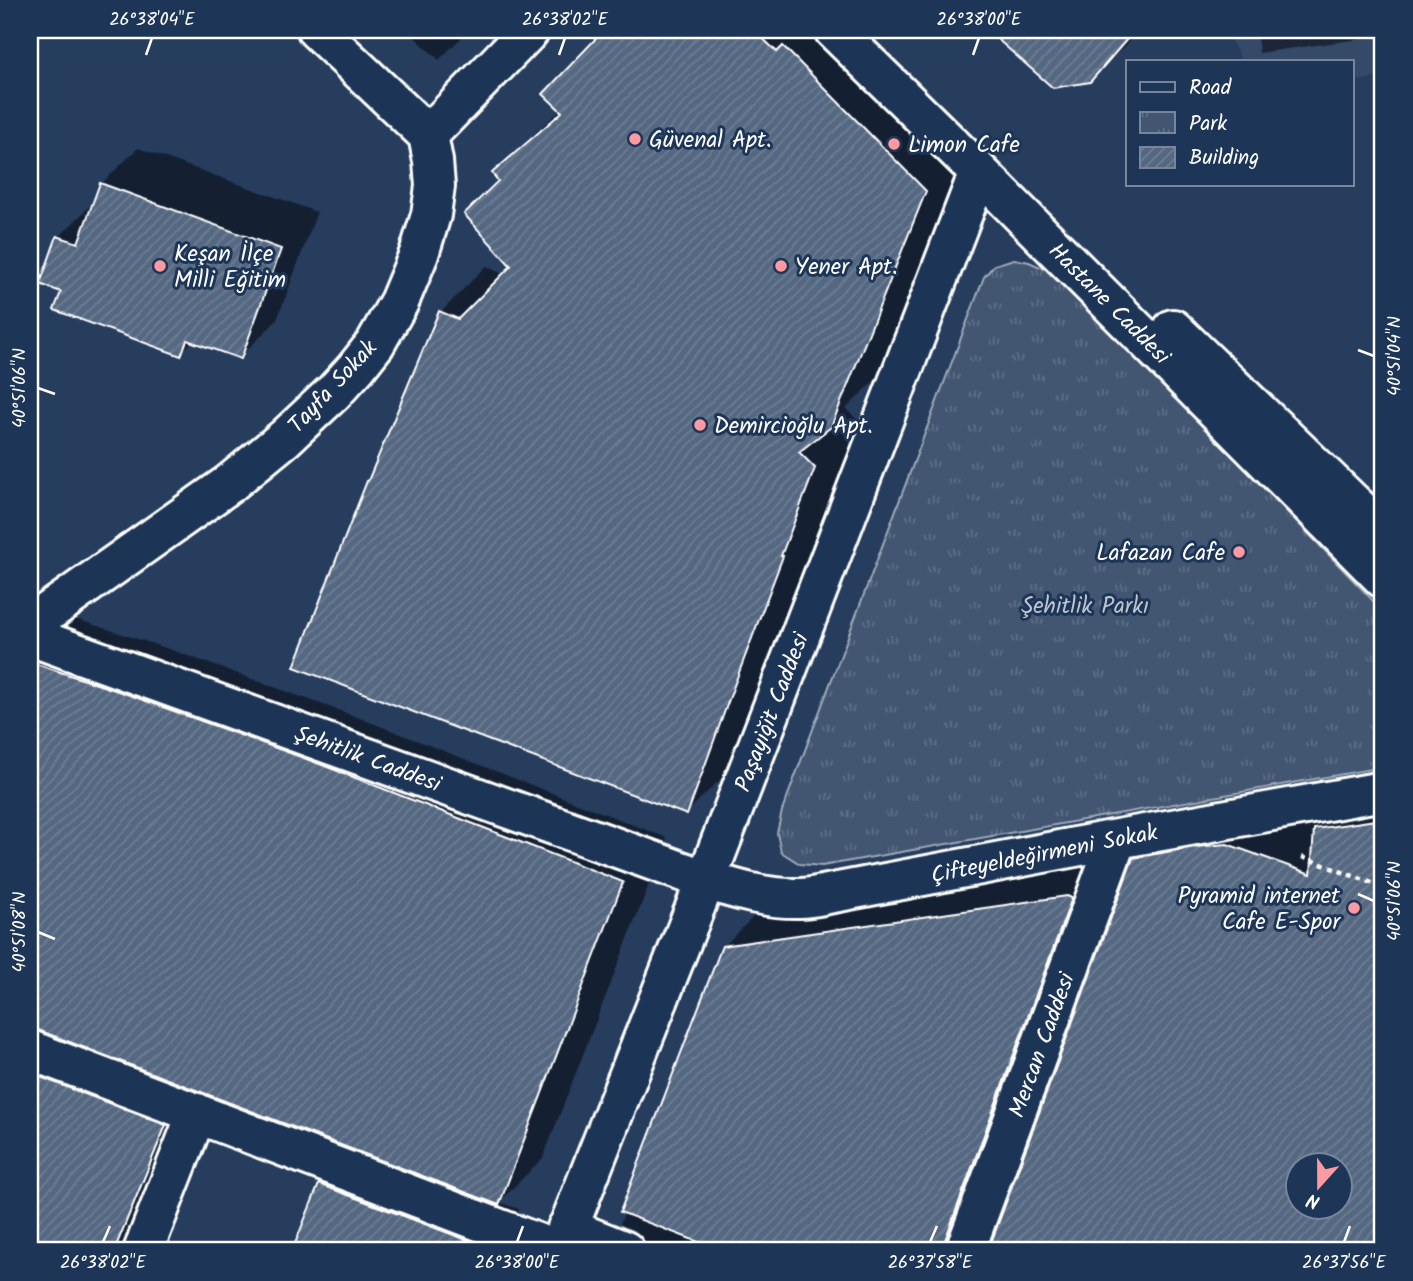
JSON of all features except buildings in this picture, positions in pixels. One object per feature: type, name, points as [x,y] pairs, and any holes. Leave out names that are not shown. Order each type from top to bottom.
[{"type":"street","points":[[317,30],[428,135],[530,30]]},
{"type":"street","name":"Hastane Caddesi","points":[[834,30],[1383,578]]},
{"type":"street","name":"Hastane Caddesi","points":[[868,30],[1383,532]]},
{"type":"street","name":"Tayfa Sokak","points":[[30,625],[229,484],[285,438],[356,368],[399,302],[419,254],[431,215],[435,186],[428,135]]},
{"type":"street","name":"Paşayiğit Caddesi","points":[[561,1244],[706,880],[979,172]]},
{"type":"street","name":"Şehitlik Caddesi","points":[[30,636],[706,880]]},
{"type":"street","name":"Çifteyeldeğirmeni Sokak","points":[[706,880],[762,895],[803,898],[1383,791]]},
{"type":"street","name":"Mercan Caddesi","points":[[965,1251],[1117,838]]},
{"type":"street","points":[[30,1050],[197,1114],[561,1244],[625,1251]]},
{"type":"street","points":[[143,1251],[197,1114]]},
{"type":"shaded area","points":[[1225,30],[1383,30],[1383,76],[1354,82],[1354,60],[1241,60]]},
{"type":"green space","name":"Şehitlik Parkı","points":[[1014,259],[1045,269],[1151,371],[1383,611],[1383,767],[822,866],[800,864],[781,852],[777,833],[782,811],[984,277],[994,265]]},
{"type":"place","name":"Güvenal Apt.","points":[[635,139]]},
{"type":"place","name":"Limon Cafe","points":[[894,144]]},
{"type":"place","name":"Keşan İlçe Milli Eğitim","points":[[160,266]]},
{"type":"place","name":"Yener Apt.","points":[[781,266]]},
{"type":"place","name":"Demircioğlu Apt.","points":[[700,425]]},
{"type":"place","name":"Lafazan Cafe","points":[[1239,552]]},
{"type":"place","name":"Pyramid internet Cafe E-Spor","points":[[1354,908]]}]
